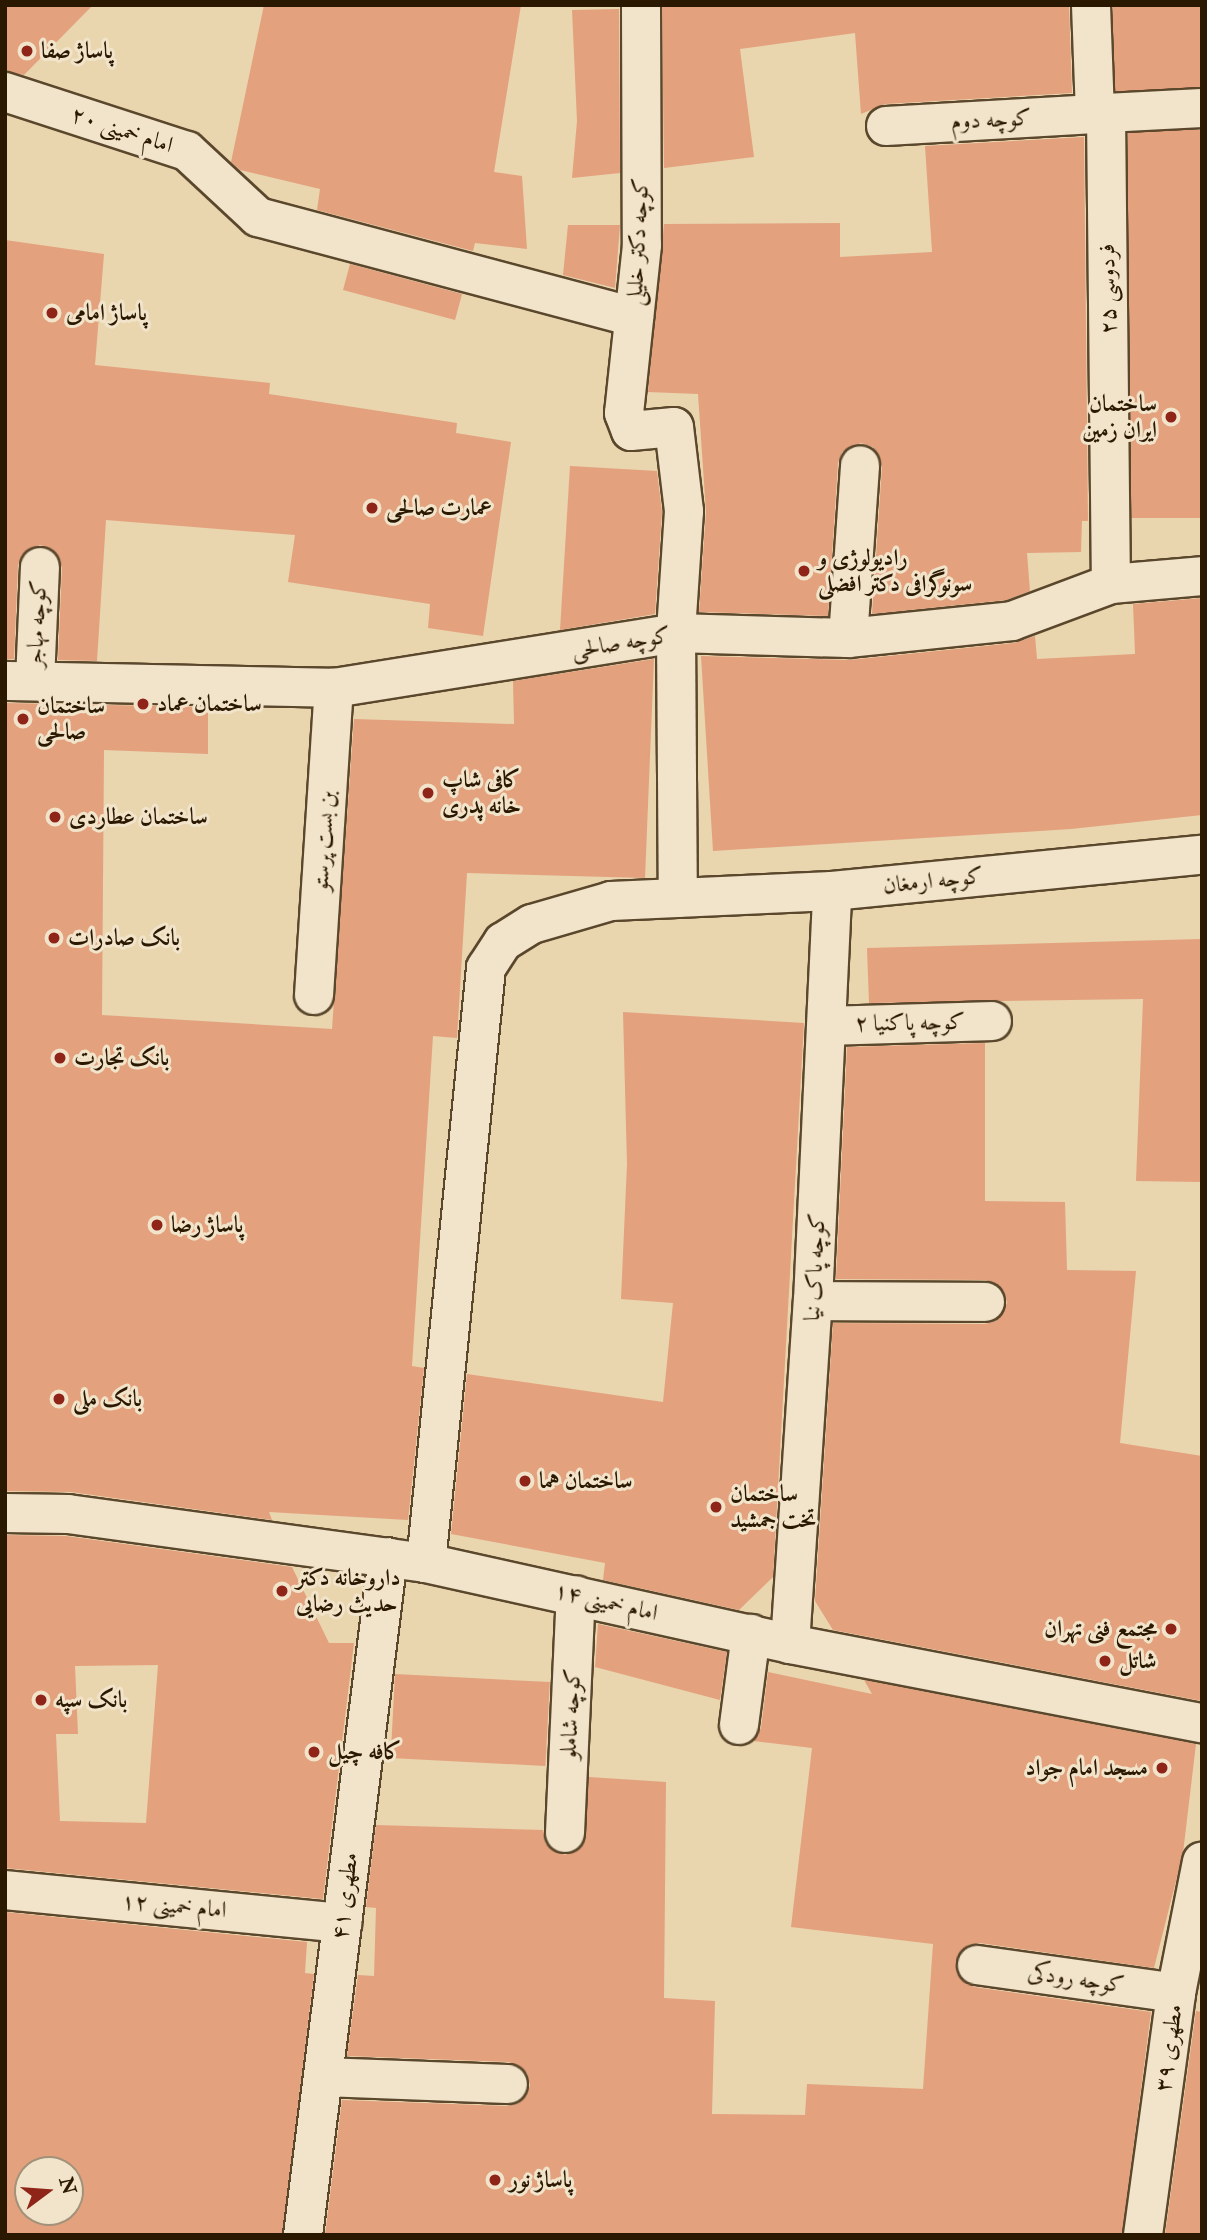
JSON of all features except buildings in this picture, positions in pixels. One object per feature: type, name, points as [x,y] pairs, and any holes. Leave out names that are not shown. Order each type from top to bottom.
[{"type":"street","name":"فردوسی ۲۵","points":[[1091,5],[1101,113],[1111,584]]},
{"type":"street","name":"کوچه دکتر خلیلی","points":[[641,8],[642,246],[624,413],[631,431],[674,427],[684,511],[676,633]]},
{"type":"street","name":"امام خمینی ۲۰","points":[[5,92],[187,151],[258,217],[634,317]]},
{"type":"street","name":"کوچه دوم","points":[[886,126],[1202,108]]},
{"type":"street","points":[[848,638],[860,465]]},
{"type":"street","name":"کوچه مهاجر","points":[[20,681],[40,567]]},
{"type":"street","name":"کوچه صالحی","points":[[20,681],[334,688],[676,633],[848,638],[1013,621],[1111,584],[1202,576]]},
{"type":"street","points":[[671,898],[676,633]]},
{"type":"street","name":"بن بست پرستو","points":[[314,995],[334,688]]},
{"type":"street","name":"کوچه ارمغان","points":[[426,1563],[486,968],[503,942],[531,924],[611,901],[832,891],[1202,855]]},
{"type":"street","name":"کوچه پاک نیا","points":[[790,1644],[813,1301],[832,891]]},
{"type":"street","name":"کوچه پاکنیا ۲","points":[[827,1026],[992,1021]]},
{"type":"street","points":[[813,1301],[985,1302]]},
{"type":"street","name":"امام خمینی ۱۴","points":[[5,1513],[68,1514],[426,1563],[790,1644],[1202,1723]]},
{"type":"street","name":"مطهری ۴۱","points":[[303,2235],[388,1557]]},
{"type":"street","name":"کوچه شاملو","points":[[565,1833],[576,1595]]},
{"type":"street","points":[[739,1725],[751,1634]]},
{"type":"street","name":"مطهری ۳۹","points":[[1143,2235],[1176,1993],[1202,1862]]},
{"type":"street","name":"امام خمینی ۱۲","points":[[5,1890],[342,1923]]},
{"type":"street","name":"کوچه رودکی","points":[[977,1965],[1176,1993]]},
{"type":"street","points":[[323,2077],[508,2084]]},
{"type":"place","name":"پاساژ صفا","points":[[27,51]]},
{"type":"place","name":"پاساژ امامی","points":[[52,313]]},
{"type":"place","name":"ساختمان ایران زمین","points":[[1171,417]]},
{"type":"place","name":"عمارت صالحی","points":[[372,508]]},
{"type":"place","name":"رادیولوژی و سونوگرافی دکتر افضلی","points":[[804,571]]},
{"type":"place","name":"ساختمان عماد","points":[[143,704]]},
{"type":"place","name":"ساختمان صالحی","points":[[23,719]]},
{"type":"place","name":"کافی شاپ خانه پدری","points":[[428,793]]},
{"type":"place","name":"ساختمان عطاردی","points":[[55,817]]},
{"type":"place","name":"بانک صادرات","points":[[54,938]]},
{"type":"place","name":"بانک تجارت","points":[[60,1058]]},
{"type":"place","name":"پاساژ رضا","points":[[157,1225]]},
{"type":"place","name":"بانک ملی","points":[[59,1399]]},
{"type":"place","name":"ساختمان هما","points":[[525,1481]]},
{"type":"place","name":"ساختمان تخت جمشید","points":[[716,1507]]},
{"type":"place","name":"داروخانه دکتر حدیث رضایی","points":[[282,1591]]},
{"type":"place","name":"مجتمع فنی تهران","points":[[1171,1629]]},
{"type":"place","name":"شاتل","points":[[1105,1661]]},
{"type":"place","name":"بانک سپه","points":[[41,1700]]},
{"type":"place","name":"کافه چیل","points":[[314,1752]]},
{"type":"place","name":"مسجد امام جواد","points":[[1162,1768]]},
{"type":"place","name":"پاساژ نور","points":[[495,2180]]}]
